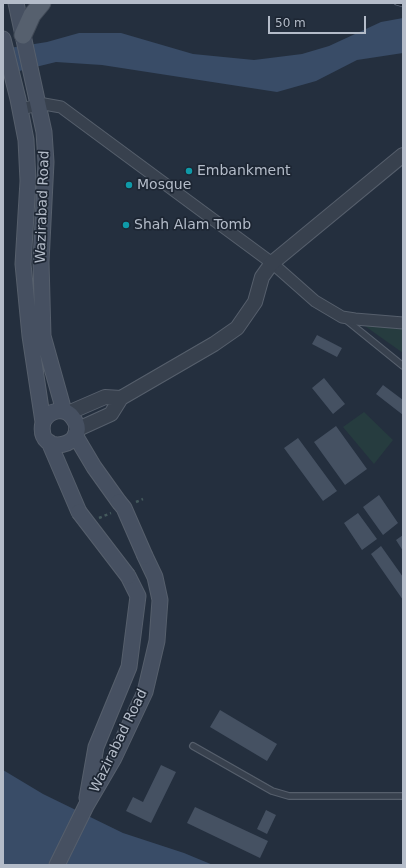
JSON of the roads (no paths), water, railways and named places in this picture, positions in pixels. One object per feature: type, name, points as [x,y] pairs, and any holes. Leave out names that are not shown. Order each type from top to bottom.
[{"type":"main road","name":"Wazirabad Road","points":[[16,3],[44,132],[46,162],[41,262],[43,336],[66,412]]},
{"type":"main road","points":[[23,35],[32,15],[42,3]]},
{"type":"main road","name":"Wazirabad Road","points":[[3,40],[19,104],[26,140],[28,181],[23,264],[30,336],[43,422]]},
{"type":"main road","points":[[54,412],[66,412],[75,420],[76,432],[69,442],[59,446],[50,442],[43,433],[43,422],[49,414],[54,412]]},
{"type":"main road","name":"Wazirabad Road","points":[[57,865],[86,806],[114,758],[145,692],[158,641],[160,600],[155,577],[124,508],[94,467],[76,432]]},
{"type":"main road","name":"Wazirabad Road","points":[[50,442],[78,512],[128,576],[138,596],[129,667],[96,747],[86,806]]},
{"type":"street","points":[[19,104],[37,99],[44,104],[61,107],[272,263],[315,301],[342,317],[403,323]]},
{"type":"street","points":[[76,432],[111,414],[121,398],[214,344],[237,328],[255,302],[262,277],[272,263],[403,155]]},
{"type":"street","points":[[66,412],[105,397],[121,398]]},
{"type":"lane","points":[[342,317],[403,366]]},
{"type":"lane","points":[[193,746],[272,790],[289,796],[403,796]]},
{"type":"water","points":[[403,18],[403,53],[357,60],[316,81],[277,92],[102,65],[56,62],[3,75],[3,49],[47,42],[79,33],[121,33],[193,54],[254,60],[302,54],[329,46],[381,22]]},
{"type":"water","points":[[3,770],[43,794],[123,833],[184,853],[213,865],[3,865]]},
{"type":"railway","points":[[396,3],[403,5]]},
{"type":"place","name":"Embankment","points":[[189,171]]},
{"type":"place","name":"Mosque","points":[[129,185]]},
{"type":"place","name":"Shah Alam Tomb","points":[[126,225]]}]
